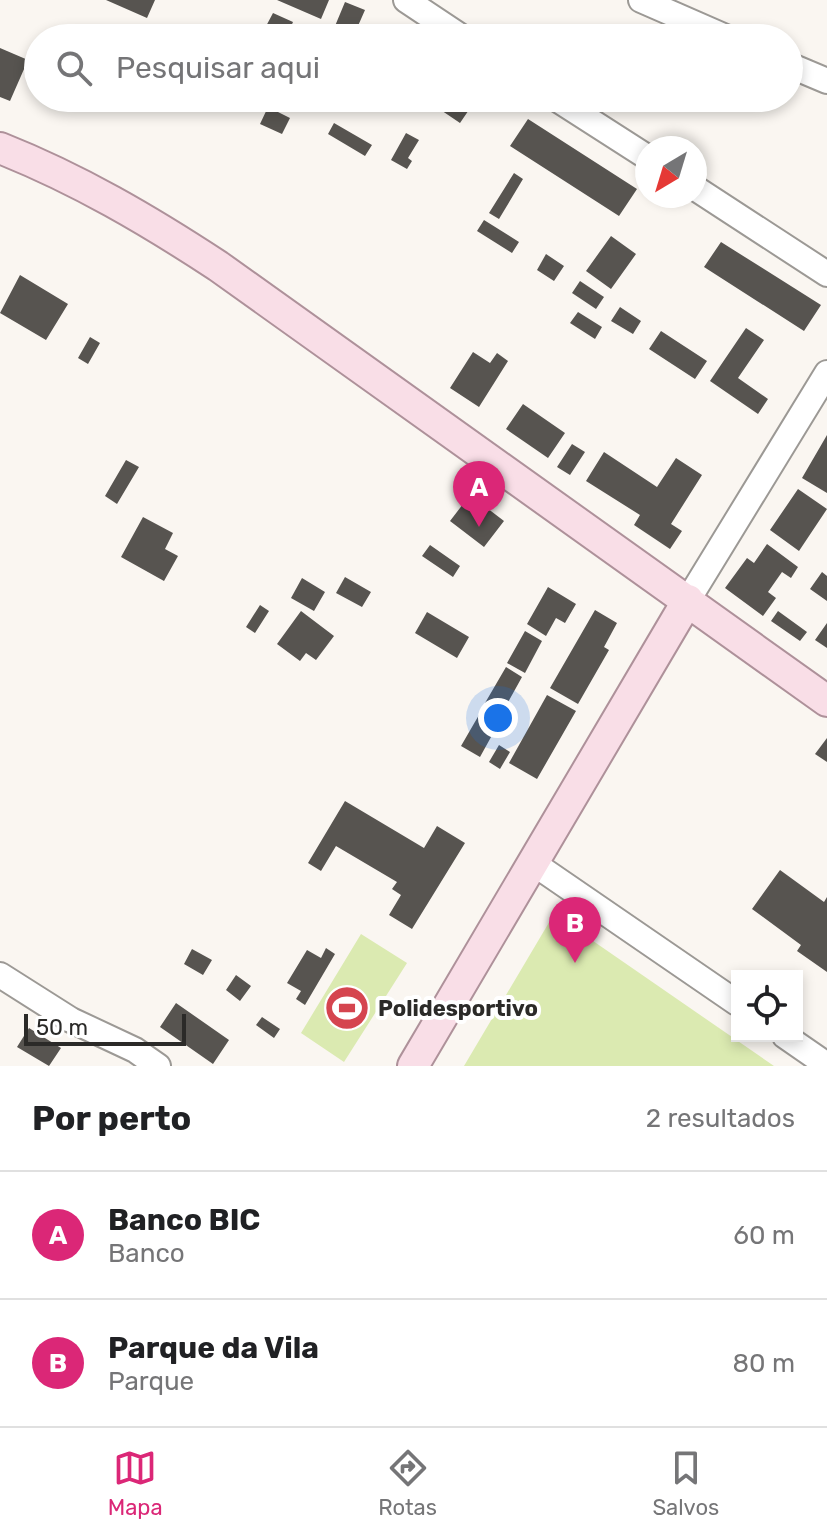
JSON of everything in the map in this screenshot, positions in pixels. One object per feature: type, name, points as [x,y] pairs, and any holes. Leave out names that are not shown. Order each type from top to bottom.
[{"type":"main road","points":[[0,148],[55,170],[139,215],[218,266],[827,701]]},
{"type":"main road","points":[[413,1066],[688,600]]},
{"type":"street","points":[[641,0],[696,24]]},
{"type":"street","points":[[416,4],[444,24]]},
{"type":"street","points":[[803,71],[827,81]]},
{"type":"street","points":[[577,112],[635,149]]},
{"type":"street","points":[[707,196],[827,274]]},
{"type":"street","points":[[688,600],[827,373]]},
{"type":"street","points":[[533,863],[731,999]]},
{"type":"street","points":[[0,975],[71,1020],[135,1050],[158,1066]]},
{"type":"street","points":[[794,1042],[827,1065]]},
{"type":"green space","points":[[554,914],[731,1036],[731,1042],[739,1042],[774,1066],[464,1066]]},
{"type":"green space","name":"Polidesportivo","points":[[361,934],[407,963],[344,1062],[301,1033]]},
{"type":"building","points":[[106,0],[155,0],[147,18]]},
{"type":"building","points":[[277,0],[329,0],[321,19]]},
{"type":"building","points":[[345,2],[365,10],[359,24],[336,24]]},
{"type":"building","points":[[273,13],[293,22],[292,24],[267,24]]},
{"type":"building","points":[[0,48],[24,58],[24,69],[10,101],[0,97]]},
{"type":"building","points":[[266,112],[278,112],[290,118],[282,134],[260,124]]},
{"type":"building","points":[[444,112],[467,112],[460,123]]},
{"type":"building","points":[[528,119],[635,188],[635,192],[619,216],[510,146]]},
{"type":"building","points":[[334,123],[372,145],[365,156],[328,134]]},
{"type":"building","points":[[406,133],[419,140],[408,158],[412,161],[407,169],[391,160]]},
{"type":"building","points":[[514,173],[523,179],[499,219],[489,213]]},
{"type":"building","points":[[484,220],[519,242],[512,253],[477,231]]},
{"type":"building","points":[[611,236],[636,254],[611,289],[586,271]]},
{"type":"building","points":[[721,242],[821,305],[804,331],[704,267]]},
{"type":"building","points":[[546,254],[564,266],[554,281],[537,270]]},
{"type":"building","points":[[20,275],[68,304],[46,340],[0,313]]},
{"type":"building","points":[[580,281],[604,297],[596,309],[572,293]]},
{"type":"building","points":[[620,307],[641,321],[633,334],[611,321]]},
{"type":"building","points":[[578,312],[602,327],[595,339],[570,323]]},
{"type":"building","points":[[746,328],[764,340],[738,378],[768,399],[758,414],[710,381]]},
{"type":"building","points":[[661,331],[707,361],[695,379],[649,349]]},
{"type":"building","points":[[90,337],[100,343],[88,364],[78,358]]},
{"type":"building","points":[[473,352],[490,363],[497,353],[508,361],[479,407],[450,388]]},
{"type":"building","points":[[523,404],[565,433],[548,458],[506,429]]},
{"type":"building","points":[[827,435],[827,493],[802,478]]},
{"type":"building","points":[[572,444],[585,452],[570,475],[557,467]]},
{"type":"building","points":[[604,452],[657,487],[676,458],[702,475],[671,524],[682,531],[670,549],[634,525],[640,515],[586,481]]},
{"type":"building","points":[[126,460],[139,467],[117,504],[105,496]]},
{"type":"building","points":[[798,489],[827,509],[799,551],[770,530]]},
{"type":"building","points":[[470,495],[504,521],[484,547],[450,521]]},
{"type":"building","points":[[143,517],[173,533],[165,549],[178,556],[164,581],[121,557]]},
{"type":"building","points":[[767,544],[798,567],[791,578],[782,572],[768,592],[776,598],[763,616],[725,588],[747,558],[754,563]]},
{"type":"building","points":[[430,545],[460,566],[453,577],[422,556]]},
{"type":"building","points":[[822,572],[827,576],[827,601],[810,589]]},
{"type":"building","points":[[345,577],[371,592],[362,607],[336,593]]},
{"type":"building","points":[[302,578],[325,592],[314,611],[291,598]]},
{"type":"building","points":[[548,587],[576,604],[565,623],[556,618],[546,636],[527,624]]},
{"type":"building","points":[[260,605],[269,611],[255,633],[246,627]]},
{"type":"building","points":[[595,610],[617,623],[604,647],[609,650],[578,704],[550,688]]},
{"type":"building","points":[[301,611],[334,636],[316,660],[306,653],[300,661],[277,644]]},
{"type":"building","points":[[778,611],[807,632],[800,641],[771,621]]},
{"type":"building","points":[[427,612],[469,637],[457,658],[415,633]]},
{"type":"building","points":[[827,623],[827,648],[815,640]]},
{"type":"building","points":[[525,631],[542,641],[525,673],[507,663]]},
{"type":"building","points":[[506,667],[522,677],[502,713],[485,703]]},
{"type":"building","points":[[547,695],[576,711],[537,779],[509,763]]},
{"type":"building","points":[[483,708],[501,719],[480,757],[461,746]]},
{"type":"building","points":[[827,738],[827,762],[815,754]]},
{"type":"building","points":[[499,745],[510,752],[500,769],[489,762]]},
{"type":"building","points":[[345,801],[424,848],[437,826],[465,843],[412,929],[389,915],[401,895],[392,889],[397,882],[336,846],[321,871],[308,863]]},
{"type":"building","points":[[780,870],[824,902],[827,897],[827,972],[797,951],[801,945],[752,909]]},
{"type":"building","points":[[326,948],[335,954],[305,1005],[296,999],[301,991],[287,983],[307,950],[321,958]]},
{"type":"building","points":[[192,949],[212,960],[203,975],[184,964]]},
{"type":"building","points":[[236,975],[251,986],[240,1001],[226,990]]},
{"type":"building","points":[[176,1003],[229,1040],[213,1064],[160,1027]]},
{"type":"building","points":[[262,1017],[280,1029],[274,1038],[256,1025]]},
{"type":"building","points":[[29,1028],[61,1048],[49,1066],[17,1047]]},
{"type":"place","name":"Banco BIC","points":[[479,527]]},
{"type":"place","name":"Parque da Vila","points":[[575,963]]},
{"type":"place","name":"Polidesportivo","points":[[347,1008]]}]
